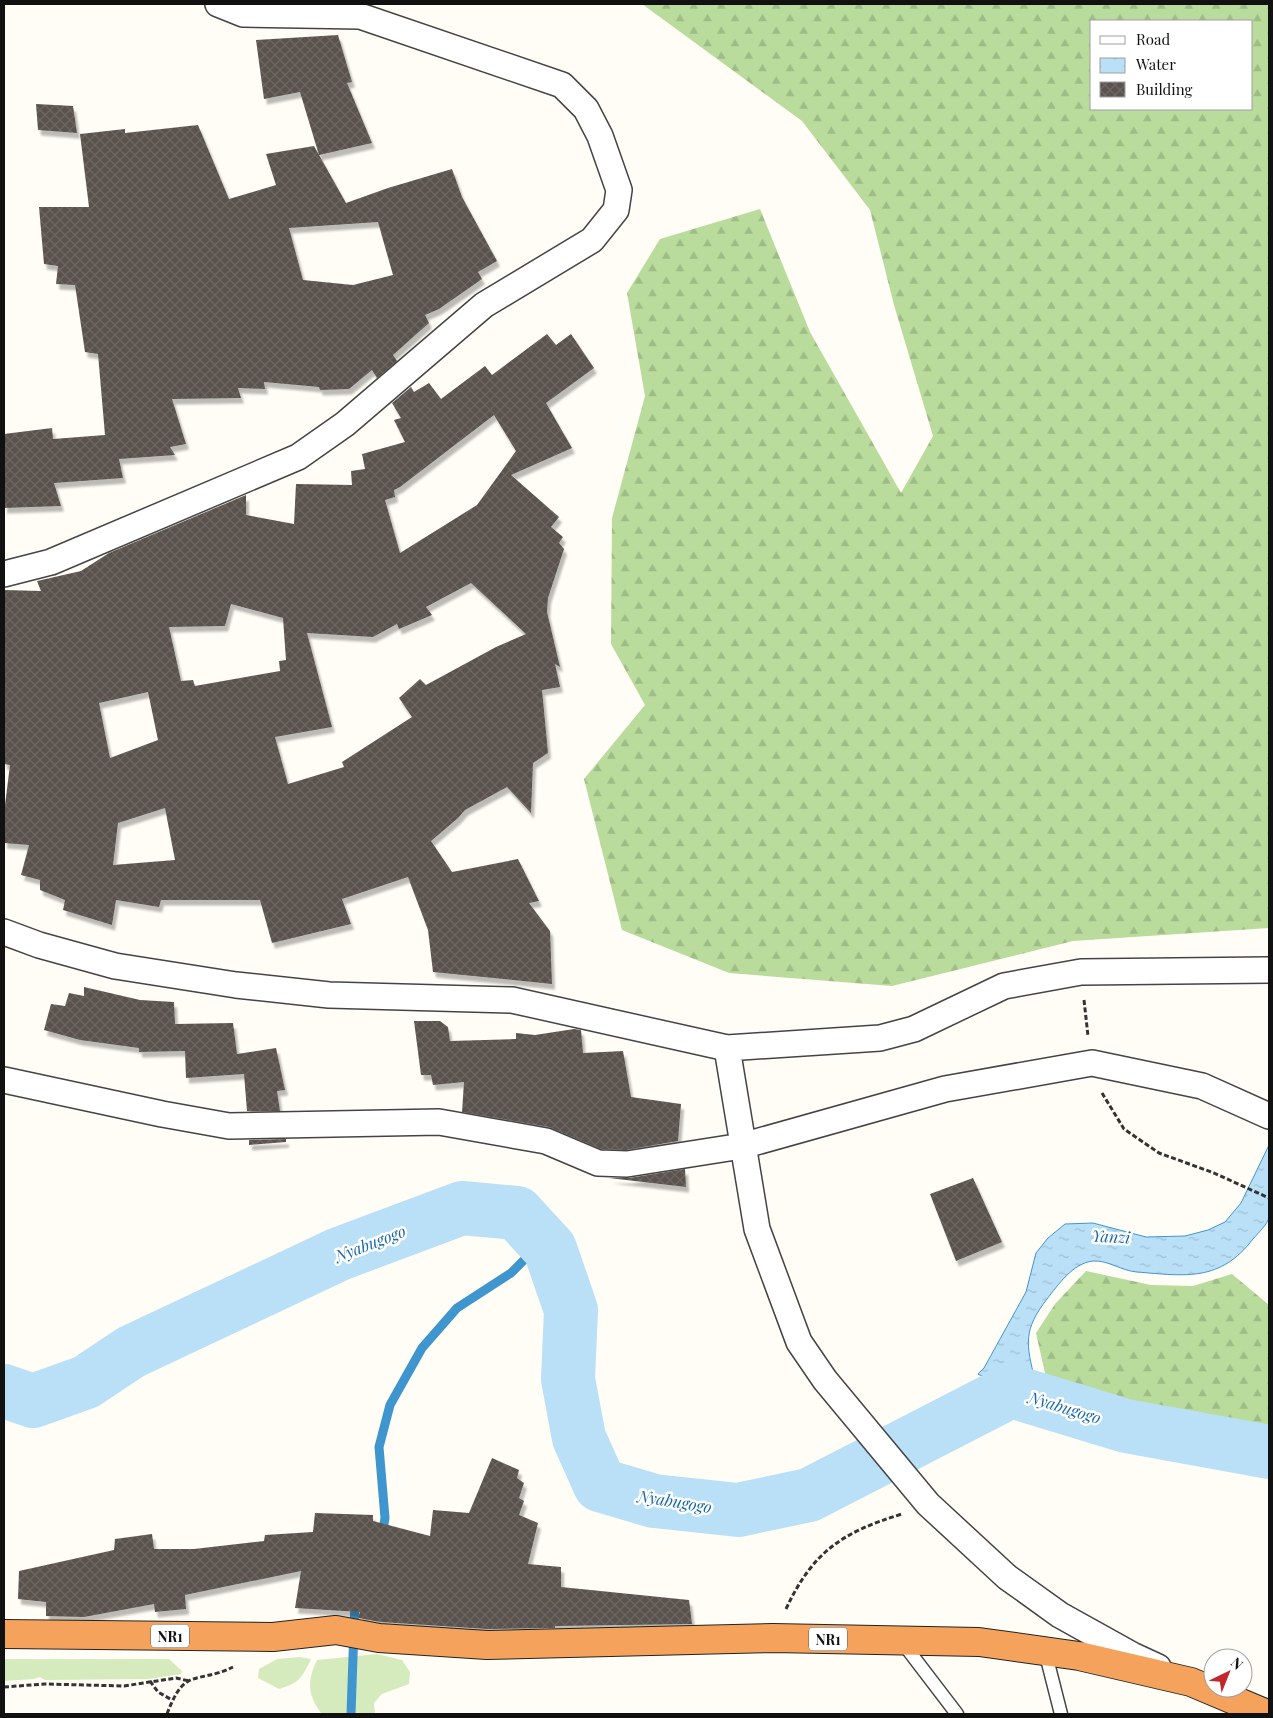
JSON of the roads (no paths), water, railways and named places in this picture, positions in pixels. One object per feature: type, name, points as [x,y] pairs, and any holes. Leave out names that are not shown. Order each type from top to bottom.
[{"type":"highway","name":"NR1","points":[[4,1634],[274,1637],[336,1630],[379,1638],[487,1645],[773,1638],[979,1642],[1079,1656],[1192,1682],[1267,1714]]},
{"type":"street","points":[[4,574],[51,562],[298,457],[345,424],[484,305],[592,240],[616,210],[619,190],[600,136],[586,109],[562,85],[360,16],[243,14],[218,4]]},
{"type":"street","points":[[4,932],[39,946],[115,966],[236,985],[329,995],[512,1000],[727,1048],[880,1038],[914,1029],[1004,986],[1081,972],[1269,970]]},
{"type":"street","points":[[727,1048],[757,1229],[798,1342],[848,1408],[928,1504],[1007,1577],[1060,1615],[1132,1655],[1192,1682]]},
{"type":"street","points":[[4,1080],[51,1088],[162,1114],[229,1126],[439,1122],[546,1142],[598,1163],[627,1164],[742,1146],[945,1089],[1092,1063],[1202,1086],[1269,1116]]},
{"type":"lane","points":[[901,1640],[957,1714]]},
{"type":"lane","points":[[1045,1651],[1061,1714]]},
{"type":"water","name":"Yanzi","points":[[1269,1145],[1271,1193],[1269,1217],[1265,1225],[1241,1253],[1228,1263],[1215,1269],[1187,1275],[1137,1272],[1099,1261],[1079,1266],[1061,1281],[1047,1299],[1039,1310],[1030,1329],[1029,1347],[1035,1380],[1011,1391],[978,1374],[984,1368],[1026,1292],[1036,1253],[1048,1238],[1065,1224],[1093,1223],[1146,1237],[1185,1236],[1208,1230],[1225,1222],[1241,1203]]},
{"type":"waterway","name":"Nyabugogo","points":[[4,1391],[33,1401],[86,1382],[131,1352],[339,1254],[462,1208],[517,1213],[550,1249],[571,1310],[568,1379],[579,1438],[600,1485],[654,1501],[738,1510],[809,1495],[1011,1391],[1126,1426],[1269,1452]]},
{"type":"waterway","points":[[382,1536],[385,1518],[379,1447],[390,1405],[422,1348],[457,1308],[511,1273],[543,1241]]},
{"type":"waterway","points":[[351,1714],[355,1600]]}]
